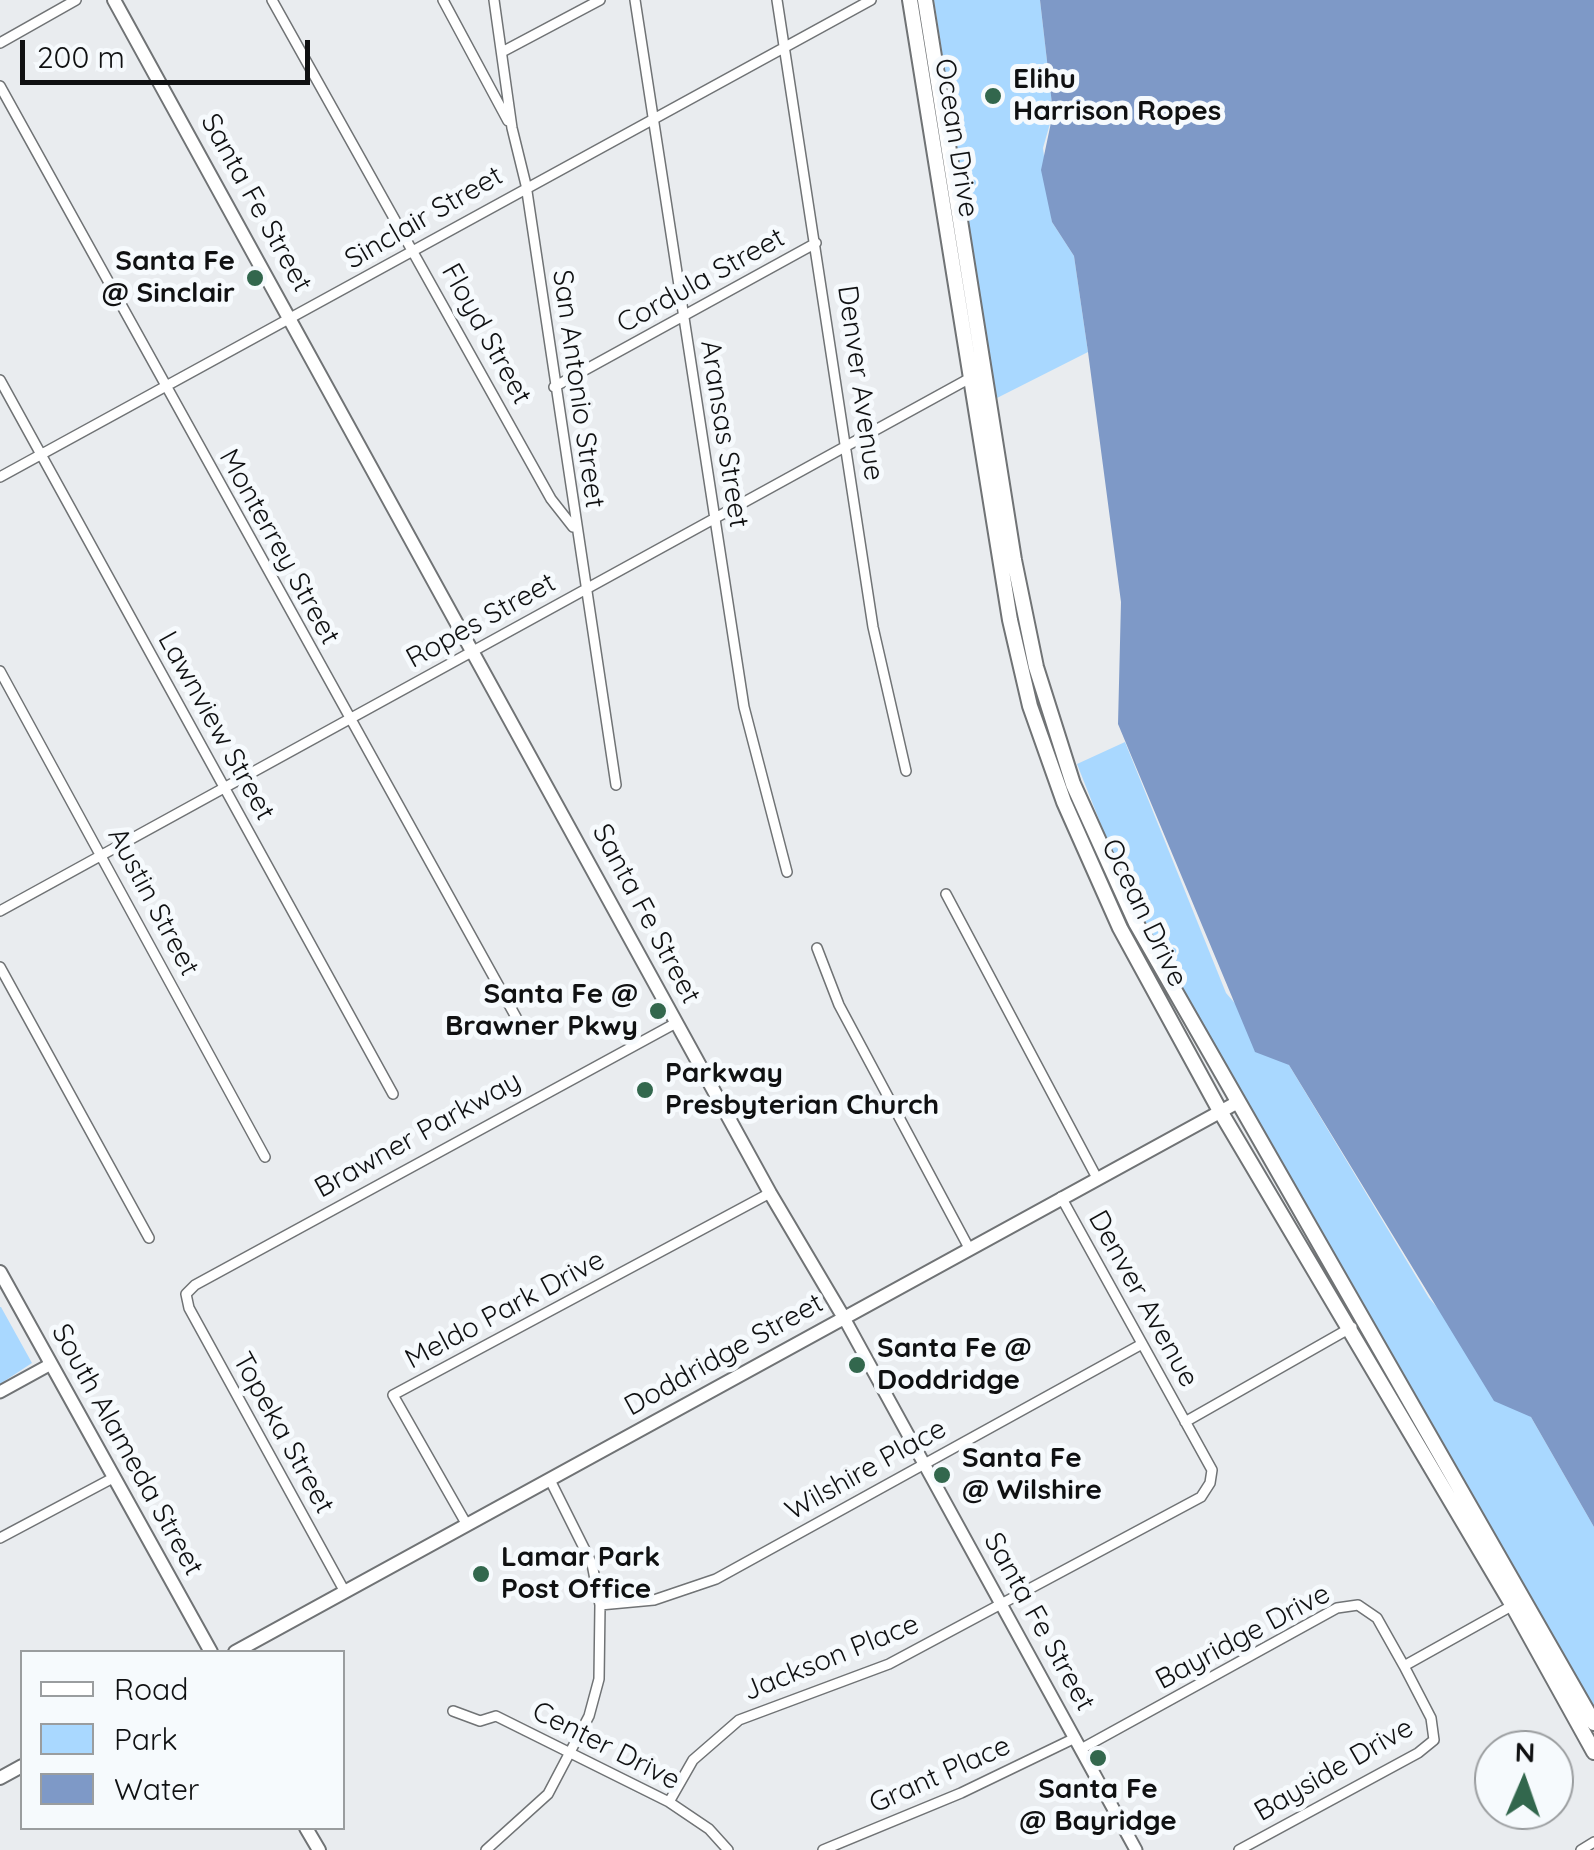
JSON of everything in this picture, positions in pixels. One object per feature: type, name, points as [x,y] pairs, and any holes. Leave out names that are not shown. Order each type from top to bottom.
[{"type":"main road","name":"Santa Fe Street","points":[[114,0],[770,1193],[844,1318]]},
{"type":"main road","name":"Ocean Drive","points":[[910,0],[952,169],[982,368],[997,507],[1017,618],[1029,669],[1073,784],[1120,928],[1220,1111],[1347,1329],[1433,1472],[1594,1723]]},
{"type":"main road","name":"Ocean Drive","points":[[925,0],[924,44],[936,172],[968,380],[997,507]]},
{"type":"main road","points":[[936,172],[952,169]]},
{"type":"main road","name":"Ocean Drive","points":[[1091,845],[1449,1463],[1594,1752]]},
{"type":"main road","name":"Doddridge Street","points":[[239,1650],[1238,1102]]},
{"type":"main road","name":"South Alameda Street","points":[[0,1272],[6,1295],[51,1364],[111,1479],[210,1650]]},
{"type":"main road","points":[[1394,1407],[1409,1396]]},
{"type":"main road","points":[[1433,1472],[1449,1463]]},
{"type":"street","points":[[0,43],[76,0]]},
{"type":"street","name":"Floyd Street","points":[[272,0],[551,499],[576,531]]},
{"type":"street","points":[[443,0],[512,128]]},
{"type":"street","name":"San Antonio Street","points":[[494,0],[512,128],[526,186],[616,785]]},
{"type":"street","points":[[502,52],[600,0]]},
{"type":"street","name":"Aransas Street","points":[[636,0],[744,707],[787,872]]},
{"type":"street","name":"Denver Avenue","points":[[777,0],[873,627],[906,771]]},
{"type":"street","name":"Sinclair Street","points":[[0,477],[870,0]]},
{"type":"street","name":"Monterrey Street","points":[[0,86],[522,1028]]},
{"type":"street","name":"Cordula Street","points":[[554,386],[684,318],[816,242]]},
{"type":"street","name":"Ropes Street","points":[[0,911],[968,380],[982,368]]},
{"type":"street","name":"Lawnview Street","points":[[0,380],[393,1094]]},
{"type":"street","name":"Austin Street","points":[[0,671],[265,1156]]},
{"type":"street","name":"Denver Avenue","points":[[946,894],[1097,1178]]},
{"type":"street","points":[[816,948],[840,1005],[969,1248]]},
{"type":"street","points":[[0,967],[149,1238]]},
{"type":"street","name":"Brawner Parkway","points":[[186,1294],[195,1285],[676,1023]]},
{"type":"street","name":"Meldo Park Drive","points":[[467,1526],[393,1395],[770,1193]]},
{"type":"street","name":"Denver Avenue","points":[[1061,1197],[1185,1422]]},
{"type":"street","name":"Topeka Street","points":[[186,1294],[189,1308],[345,1592]]},
{"type":"street","name":"Santa Fe Street","points":[[844,1318],[1136,1850]]},
{"type":"street","points":[[1185,1422],[1365,1320]]},
{"type":"street","name":"Wilshire Place","points":[[600,1604],[654,1600],[716,1579],[1142,1344]]},
{"type":"street","points":[[0,1392],[51,1364]]},
{"type":"street","name":"Jackson Place","points":[[669,1802],[692,1760],[740,1720],[888,1664],[1201,1497],[1210,1483],[1212,1470],[1185,1422]]},
{"type":"street","points":[[0,1538],[111,1479]]},
{"type":"street","points":[[486,1850],[548,1794],[572,1754],[599,1679],[600,1604],[592,1564],[550,1480]]},
{"type":"street","points":[[1404,1666],[1519,1602]]},
{"type":"street","name":"Bayridge Drive","points":[[1078,1744],[1338,1608],[1358,1606],[1376,1618],[1404,1666]]},
{"type":"street","name":"Bayside Drive","points":[[1239,1850],[1418,1753],[1434,1740],[1431,1718],[1404,1666]]},
{"type":"street","name":"Center Drive","points":[[453,1711],[480,1722],[496,1716],[669,1802],[709,1829],[728,1850]]},
{"type":"street","name":"Grant Place","points":[[823,1850],[1078,1744]]},
{"type":"street","points":[[1581,1850],[1594,1842]]},
{"type":"green space","points":[[934,0],[1040,0],[1053,113],[1043,148],[1052,222],[1074,256],[1088,352],[995,399]]},
{"type":"green space","points":[[1125,742],[1226,993],[1289,1065],[1429,1298],[1531,1417],[1594,1527],[1594,1710],[1126,888],[1077,764]]},
{"type":"green space","points":[[0,1307],[32,1363],[0,1384]]},
{"type":"water","points":[[1040,0],[1594,0],[1594,1527],[1531,1417],[1494,1401],[1289,1065],[1255,1052],[1118,724],[1121,602],[1088,352],[1074,256],[1052,222],[1041,170],[1053,113]]},
{"type":"place","name":"Elihu Harrison Ropes","points":[[993,96]]},
{"type":"place","name":"Santa Fe @ Sinclair","points":[[255,278]]},
{"type":"place","name":"Santa Fe @ Brawner Pkwy","points":[[658,1011]]},
{"type":"place","name":"Parkway Presbyterian Church","points":[[645,1090]]},
{"type":"place","name":"Santa Fe @ Doddridge","points":[[857,1365]]},
{"type":"place","name":"Santa Fe @ Wilshire","points":[[942,1475]]},
{"type":"place","name":"Lamar Park Post Office","points":[[481,1574]]},
{"type":"place","name":"Santa Fe @ Bayridge","points":[[1098,1758]]}]
